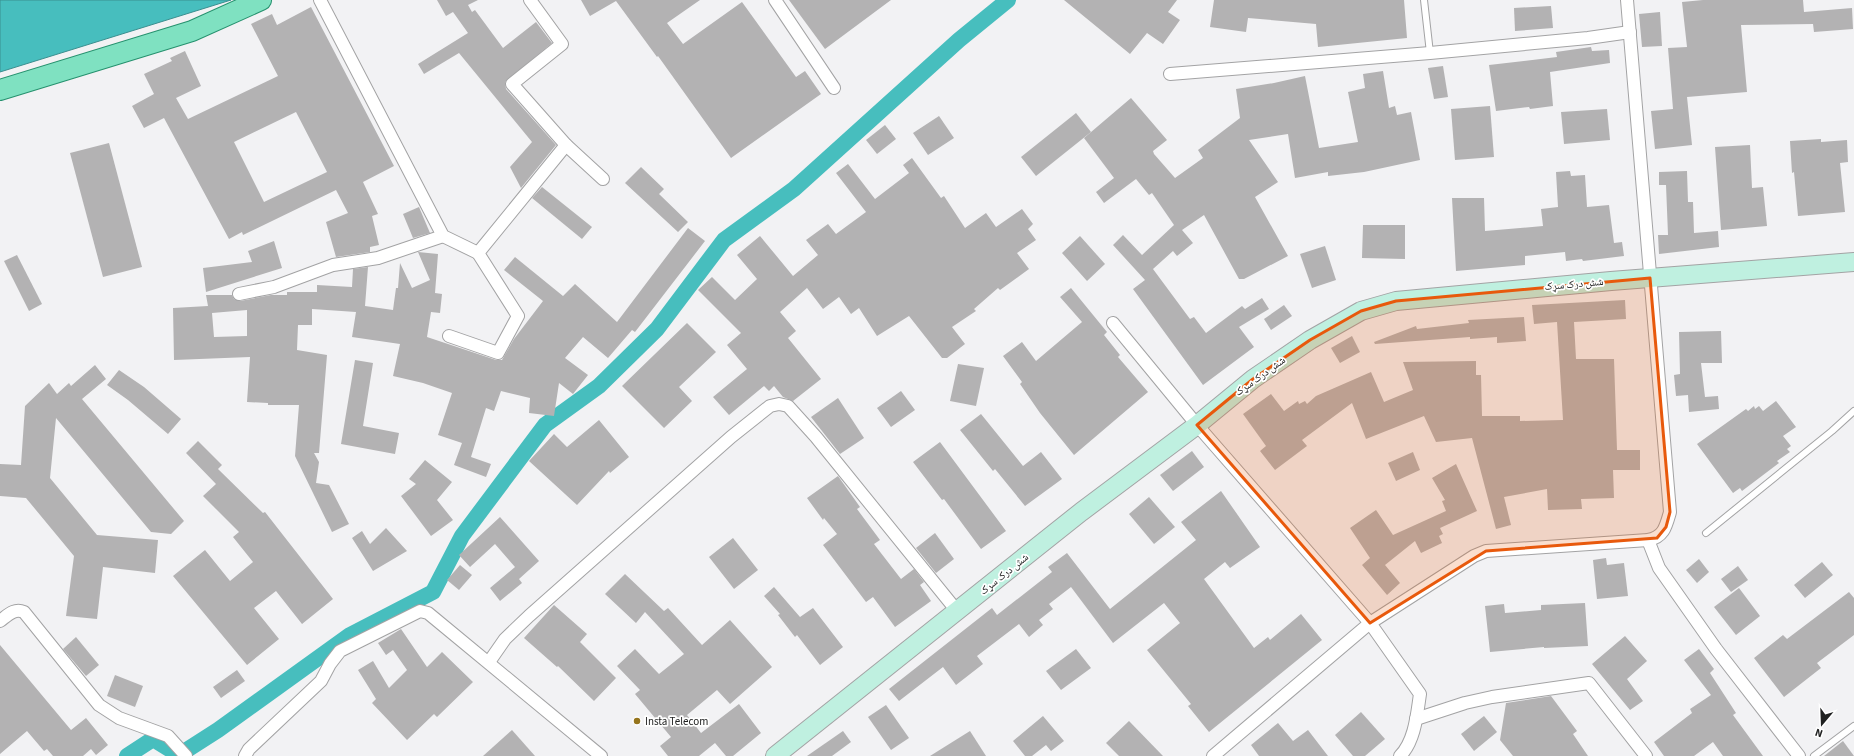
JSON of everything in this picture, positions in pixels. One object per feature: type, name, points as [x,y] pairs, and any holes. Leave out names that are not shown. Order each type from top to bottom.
[{"type":"main road","points":[[0,90],[192,31],[261,0]]},
{"type":"main road","name":"شش درک سړک","points":[[775,756],[1081,512],[1197,424],[1253,379],[1310,340],[1361,311],[1396,301],[1650,278],[1854,262]]},
{"type":"street","points":[[320,0],[442,236],[478,252],[518,316],[498,353],[449,336]]},
{"type":"street","points":[[530,0],[562,44],[512,84],[566,145],[603,179]]},
{"type":"street","points":[[775,0],[834,88]]},
{"type":"street","points":[[1212,756],[1370,623],[1474,556],[1486,551],[1648,540],[1657,538],[1666,527],[1670,512],[1627,0]]},
{"type":"street","points":[[1170,74],[1430,53],[1588,38],[1630,32]]},
{"type":"street","points":[[478,252],[566,145]]},
{"type":"street","points":[[239,294],[274,287],[333,265],[378,258],[442,236]]},
{"type":"street","points":[[1114,323],[1197,424],[1370,623],[1420,694],[1416,719],[1405,750],[1400,756]]},
{"type":"street","points":[[489,662],[506,639],[535,611],[731,437],[770,406],[779,404],[788,406],[816,437],[957,611]]},
{"type":"street","points":[[1648,540],[1659,568],[1716,649],[1799,756]]},
{"type":"street","points":[[0,621],[12,611],[19,610],[24,612],[99,705],[119,718],[168,736],[186,756]]},
{"type":"street","points":[[245,756],[249,749],[321,681],[330,664],[340,650],[420,611],[428,613],[601,756]]},
{"type":"street","points":[[1416,719],[1465,703],[1492,697],[1589,683],[1646,756]]},
{"type":"lane","points":[[1424,0],[1430,53]]},
{"type":"lane","points":[[1706,533],[1832,431],[1854,411]]},
{"type":"lane","points":[[1814,756],[1854,726]]},
{"type":"highlighted area","points":[[1650,278],[1670,512],[1666,527],[1657,538],[1486,551],[1370,623],[1197,425],[1253,379],[1310,340],[1361,311],[1396,301]]},
{"type":"water","points":[[0,0],[231,0],[0,72]]},
{"type":"building","points":[[437,0],[478,0],[468,5],[472,12],[475,10],[503,48],[536,22],[552,43],[505,82],[506,89],[556,145],[521,188],[510,167],[532,142],[459,53],[424,74],[418,64],[468,33],[453,12],[446,16]]},
{"type":"building","points":[[581,0],[700,0],[667,23],[683,44],[742,2],[796,77],[805,71],[821,94],[731,158],[658,56],[657,57],[616,1],[590,16]]},
{"type":"building","points":[[789,0],[891,0],[825,49]]},
{"type":"building","points":[[1064,0],[1177,0],[1168,12],[1180,20],[1163,44],[1147,33],[1130,54]]},
{"type":"building","points":[[1214,0],[1404,0],[1407,38],[1318,47],[1316,24],[1248,18],[1246,32],[1210,27]]},
{"type":"building","points":[[1703,0],[1803,0],[1804,12],[1852,8],[1853,29],[1814,32],[1813,24],[1741,25],[1747,92],[1687,97],[1692,145],[1655,149],[1651,111],[1673,109],[1668,48],[1687,47],[1682,2]]},
{"type":"building","points":[[1551,6],[1553,28],[1515,31],[1514,8]]},
{"type":"building","points":[[311,7],[394,166],[363,182],[378,214],[372,216],[379,245],[370,247],[370,252],[336,257],[326,222],[348,213],[336,190],[243,235],[242,232],[229,239],[164,118],[144,128],[132,106],[154,94],[144,74],[172,61],[170,58],[185,51],[201,86],[176,98],[188,119],[278,76],[251,24],[272,14],[277,25]],"holes":[[[296,112],[327,172],[264,202],[234,142]]]},
{"type":"building","points":[[1660,12],[1662,46],[1642,47],[1639,14]]},
{"type":"building","points":[[1591,47],[1592,51],[1609,50],[1610,63],[1550,72],[1553,106],[1496,111],[1489,65],[1557,57],[1556,52]]},
{"type":"building","points":[[1443,66],[1448,97],[1434,99],[1428,68]]},
{"type":"building","points":[[1383,71],[1389,108],[1395,106],[1397,115],[1411,112],[1420,160],[1364,172],[1328,176],[1328,172],[1295,178],[1288,134],[1249,140],[1278,182],[1255,197],[1288,256],[1244,279],[1239,279],[1204,215],[1182,230],[1193,243],[1177,256],[1173,251],[1153,269],[1190,319],[1194,317],[1206,333],[1242,306],[1245,309],[1262,298],[1269,309],[1239,327],[1254,347],[1203,385],[1133,289],[1145,280],[1113,245],[1123,235],[1142,255],[1174,225],[1152,193],[1149,195],[1136,179],[1104,203],[1096,192],[1114,178],[1084,138],[1131,98],[1167,140],[1153,151],[1175,178],[1203,158],[1198,150],[1240,118],[1236,89],[1305,76],[1319,148],[1358,142],[1348,92],[1365,88],[1363,74]]},
{"type":"building","points":[[1490,106],[1494,157],[1455,160],[1451,109]]},
{"type":"building","points":[[1607,109],[1610,140],[1564,144],[1561,112]]},
{"type":"building","points":[[1076,113],[1091,132],[1036,176],[1021,157]]},
{"type":"building","points":[[939,116],[954,138],[928,155],[913,133]]},
{"type":"building","points":[[885,125],[896,139],[877,154],[866,140]]},
{"type":"building","points":[[1821,139],[1821,142],[1847,140],[1848,162],[1840,163],[1845,212],[1798,216],[1794,172],[1792,173],[1790,141]]},
{"type":"building","points":[[109,143],[142,267],[103,277],[70,153]]},
{"type":"building","points":[[1750,145],[1752,188],[1763,187],[1767,226],[1721,230],[1715,147]]},
{"type":"building","points":[[912,158],[941,198],[944,196],[965,228],[986,213],[996,227],[1022,209],[1033,224],[1028,229],[1036,240],[1017,253],[1029,269],[1000,290],[998,288],[974,309],[976,311],[952,327],[965,344],[947,358],[942,358],[909,316],[877,336],[859,308],[851,314],[839,297],[823,309],[807,288],[780,312],[796,331],[788,338],[821,379],[793,401],[783,397],[774,386],[769,391],[764,386],[729,415],[713,397],[747,369],[727,345],[741,333],[698,290],[712,277],[735,300],[757,279],[737,255],[760,236],[793,276],[818,255],[806,240],[828,224],[836,234],[866,212],[836,173],[848,164],[875,199],[909,173],[903,165]]},
{"type":"building","points":[[641,167],[664,189],[659,194],[688,222],[678,232],[625,183]]},
{"type":"building","points":[[1570,171],[1571,176],[1585,175],[1587,207],[1609,205],[1614,243],[1622,242],[1624,256],[1583,261],[1582,259],[1566,261],[1565,252],[1525,256],[1525,265],[1456,271],[1452,198],[1484,198],[1485,231],[1543,226],[1541,209],[1558,207],[1556,172]]},
{"type":"building","points":[[1687,171],[1688,202],[1693,202],[1694,233],[1718,231],[1719,247],[1659,254],[1658,235],[1668,235],[1666,185],[1659,185],[1659,172]]},
{"type":"building","points":[[542,187],[592,227],[582,239],[532,198]]},
{"type":"building","points":[[419,207],[430,233],[413,238],[403,214]]},
{"type":"building","points":[[1363,225],[1405,225],[1405,259],[1362,258]]},
{"type":"building","points":[[688,228],[705,241],[635,332],[632,330],[608,358],[583,337],[565,358],[588,375],[573,394],[559,383],[554,416],[529,413],[530,398],[501,391],[494,411],[486,408],[471,457],[491,464],[486,477],[454,465],[462,443],[438,435],[452,393],[423,383],[393,376],[400,344],[352,337],[356,312],[312,309],[312,325],[298,325],[297,350],[327,355],[319,453],[314,453],[319,462],[316,483],[329,485],[349,524],[332,532],[295,456],[299,405],[268,405],[268,403],[247,402],[250,357],[174,360],[173,308],[208,306],[206,295],[232,295],[234,299],[240,301],[271,295],[287,295],[287,292],[317,292],[317,285],[352,287],[353,269],[368,267],[365,306],[393,310],[396,288],[398,288],[400,263],[412,288],[430,280],[418,252],[438,254],[435,293],[442,294],[440,313],[431,312],[427,337],[496,360],[502,360],[514,339],[543,301],[504,270],[515,257],[563,296],[575,284],[617,322]],"holes":[[[247,310],[247,336],[214,337],[212,313]]]},
{"type":"building","points":[[1080,236],[1105,264],[1087,281],[1062,253]]},
{"type":"building","points":[[274,241],[282,268],[206,292],[203,268],[252,262],[248,251]]},
{"type":"building","points":[[1325,246],[1336,280],[1312,288],[1300,254]]},
{"type":"building","points":[[17,255],[42,304],[29,311],[4,261]]},
{"type":"building","points":[[1071,288],[1107,332],[1104,335],[1120,355],[1118,357],[1148,392],[1074,455],[1040,413],[1020,384],[1022,382],[1003,356],[1022,342],[1036,361],[1082,322],[1060,297]]},
{"type":"building","points":[[1625,300],[1626,319],[1574,322],[1576,359],[1614,359],[1617,450],[1640,450],[1640,470],[1613,470],[1614,498],[1581,499],[1582,509],[1548,510],[1547,489],[1504,497],[1511,525],[1496,529],[1472,438],[1436,442],[1424,416],[1366,439],[1352,403],[1302,440],[1307,446],[1275,470],[1260,451],[1266,446],[1243,414],[1271,394],[1284,411],[1298,401],[1299,404],[1305,401],[1307,404],[1316,396],[1371,372],[1384,402],[1413,390],[1403,362],[1476,361],[1476,375],[1481,375],[1482,416],[1520,416],[1520,421],[1563,420],[1557,322],[1534,324],[1532,305]]},
{"type":"building","points":[[1284,305],[1292,316],[1271,330],[1264,319]]},
{"type":"building","points":[[1524,317],[1526,341],[1497,343],[1497,337],[1470,339],[1470,337],[1375,344],[1374,342],[1416,326],[1417,329],[1469,323],[1468,320]]},
{"type":"building","points":[[687,323],[716,352],[679,387],[692,401],[664,428],[622,386]]},
{"type":"building","points":[[1721,331],[1722,363],[1701,363],[1705,397],[1718,396],[1719,409],[1689,412],[1688,395],[1676,396],[1674,375],[1680,374],[1679,332]]},
{"type":"building","points":[[1352,336],[1360,352],[1340,363],[1331,348]]},
{"type":"building","points":[[355,360],[373,363],[363,426],[399,433],[395,454],[341,444]]},
{"type":"building","points":[[958,364],[984,368],[976,406],[950,401]]},
{"type":"building","points":[[95,365],[106,379],[82,399],[184,521],[171,534],[151,532],[56,418],[50,478],[97,535],[158,540],[155,573],[103,567],[97,619],[66,616],[74,556],[26,498],[0,496],[0,464],[21,465],[25,406],[49,383],[57,394],[69,383],[71,386]]},
{"type":"building","points":[[119,370],[144,387],[181,419],[168,434],[128,400],[107,385]]},
{"type":"building","points":[[901,391],[915,410],[891,427],[877,408]]},
{"type":"building","points":[[838,398],[864,438],[840,454],[811,417]]},
{"type":"building","points":[[1776,401],[1796,427],[1783,436],[1791,446],[1787,449],[1790,452],[1777,461],[1779,463],[1742,491],[1740,488],[1733,493],[1697,444],[1746,409],[1748,411],[1754,406],[1755,409],[1759,406],[1763,411]]},
{"type":"building","points":[[981,414],[1023,466],[1041,452],[1062,479],[1025,506],[995,469],[993,471],[960,430]]},
{"type":"building","points":[[599,420],[629,457],[610,473],[609,471],[577,505],[529,461],[554,434],[567,447]]},
{"type":"building","points":[[198,441],[222,465],[218,469],[263,513],[265,512],[333,599],[302,624],[276,591],[254,608],[279,639],[247,665],[173,576],[205,550],[230,581],[253,562],[233,537],[239,532],[203,496],[216,484],[186,453]]},
{"type":"building","points":[[940,442],[1006,531],[981,549],[944,499],[942,500],[913,462]]},
{"type":"building","points":[[1192,451],[1204,467],[1173,491],[1160,475]]},
{"type":"building","points":[[1413,452],[1420,470],[1396,481],[1388,463]]},
{"type":"building","points":[[425,460],[452,482],[437,500],[453,520],[431,536],[401,496],[416,484],[409,479]]},
{"type":"building","points":[[1456,464],[1477,511],[1440,528],[1443,534],[1439,536],[1442,543],[1421,553],[1415,541],[1385,565],[1400,583],[1387,595],[1362,565],[1370,558],[1350,528],[1376,510],[1393,535],[1446,511],[1442,501],[1445,500],[1432,478]]},
{"type":"building","points":[[838,476],[860,507],[857,509],[880,540],[874,544],[901,579],[914,569],[924,582],[920,585],[931,601],[895,627],[873,597],[866,602],[823,545],[837,534],[824,518],[823,520],[807,498]]},
{"type":"building","points":[[1221,491],[1260,547],[1230,568],[1225,562],[1204,579],[1254,648],[1268,637],[1270,640],[1301,614],[1322,640],[1209,732],[1188,706],[1191,704],[1147,650],[1180,623],[1164,603],[1113,643],[1071,587],[1049,604],[1053,609],[1039,620],[1043,625],[1029,637],[1019,624],[977,656],[983,664],[956,685],[943,667],[899,701],[889,689],[992,608],[997,615],[1052,572],[1048,567],[1067,553],[1110,609],[1196,540],[1181,522]]},
{"type":"building","points":[[1149,497],[1175,527],[1154,544],[1129,514]]},
{"type":"building","points":[[500,517],[539,561],[519,579],[522,583],[500,601],[490,588],[515,567],[495,544],[470,567],[459,555]]},
{"type":"building","points":[[386,528],[407,551],[373,571],[352,538],[362,531],[370,544]]},
{"type":"building","points":[[935,533],[954,559],[936,573],[916,548]]},
{"type":"building","points":[[733,538],[758,570],[734,589],[709,557]]},
{"type":"building","points":[[1606,558],[1607,565],[1624,563],[1628,596],[1597,599],[1593,560]]},
{"type":"building","points":[[1699,559],[1709,572],[1697,583],[1686,570]]},
{"type":"building","points":[[1822,562],[1833,575],[1805,598],[1794,585]]},
{"type":"building","points":[[460,565],[472,575],[459,590],[447,580]]},
{"type":"building","points":[[1738,566],[1748,580],[1731,592],[1721,579]]},
{"type":"building","points":[[625,574],[664,611],[668,608],[702,645],[730,620],[772,667],[730,704],[717,690],[687,715],[701,733],[739,704],[761,733],[733,756],[726,756],[715,743],[699,756],[668,756],[660,746],[671,737],[635,694],[640,690],[617,666],[635,649],[659,674],[684,654],[645,612],[636,623],[605,594]]},
{"type":"building","points":[[774,587],[800,617],[813,608],[843,647],[820,665],[797,635],[795,637],[778,615],[780,614],[764,596]]},
{"type":"building","points":[[1739,588],[1760,616],[1736,635],[1714,607]]},
{"type":"building","points":[[1849,592],[1854,598],[1854,635],[1817,663],[1821,668],[1784,697],[1754,658],[1783,635],[1787,639]]},
{"type":"building","points":[[1585,603],[1588,646],[1544,647],[1490,652],[1485,606],[1504,604],[1505,613],[1541,610],[1541,605]]},
{"type":"building","points":[[554,605],[587,634],[580,642],[616,678],[594,701],[558,666],[557,667],[524,638]]},
{"type":"building","points":[[401,629],[427,667],[442,652],[473,682],[437,717],[434,714],[407,740],[372,703],[376,699],[358,670],[373,661],[389,688],[407,670],[393,650],[386,655],[378,643]]},
{"type":"building","points":[[1625,636],[1647,661],[1627,679],[1643,701],[1630,710],[1592,664]]},
{"type":"building","points":[[76,637],[99,665],[86,676],[63,649]]},
{"type":"building","points":[[0,645],[71,730],[86,718],[108,745],[96,755],[91,749],[83,756],[53,756],[47,749],[44,751],[27,731],[0,754]]},
{"type":"building","points":[[1076,649],[1091,668],[1061,690],[1046,671]]},
{"type":"building","points":[[1699,649],[1714,669],[1710,673],[1736,713],[1733,715],[1763,756],[1723,756],[1713,742],[1694,756],[1664,756],[1654,742],[1692,713],[1690,709],[1711,695],[1684,660]]},
{"type":"building","points":[[237,670],[245,681],[221,698],[213,687]]},
{"type":"building","points":[[115,675],[143,686],[135,707],[107,696]]},
{"type":"building","points":[[1551,696],[1577,731],[1573,734],[1588,756],[1513,756],[1500,740],[1506,703]]},
{"type":"building","points":[[886,705],[909,738],[891,750],[868,717]]},
{"type":"building","points":[[1361,712],[1385,739],[1365,756],[1353,756],[1335,735]]},
{"type":"building","points":[[1043,716],[1064,741],[1051,751],[1046,745],[1032,756],[1025,756],[1013,741]]},
{"type":"building","points":[[1484,716],[1497,732],[1474,751],[1461,734]]},
{"type":"building","points":[[1129,721],[1163,756],[1119,756],[1106,743]]},
{"type":"building","points":[[1278,723],[1293,741],[1308,730],[1328,756],[1259,756],[1251,745]]},
{"type":"building","points":[[512,730],[535,756],[483,756]]},
{"type":"building","points":[[843,731],[851,742],[832,756],[807,756]]},
{"type":"building","points":[[970,731],[986,756],[930,756]]},
{"type":"building","points":[[1843,741],[1854,756],[1824,756]]},
{"type":"waterway","points":[[127,756],[153,739],[179,755],[218,730],[350,635],[433,592],[462,536],[545,425],[599,386],[657,329],[724,240],[794,189],[959,40],[1008,0]]},
{"type":"place","name":"Insta Telecom","points":[[637,721]]}]
